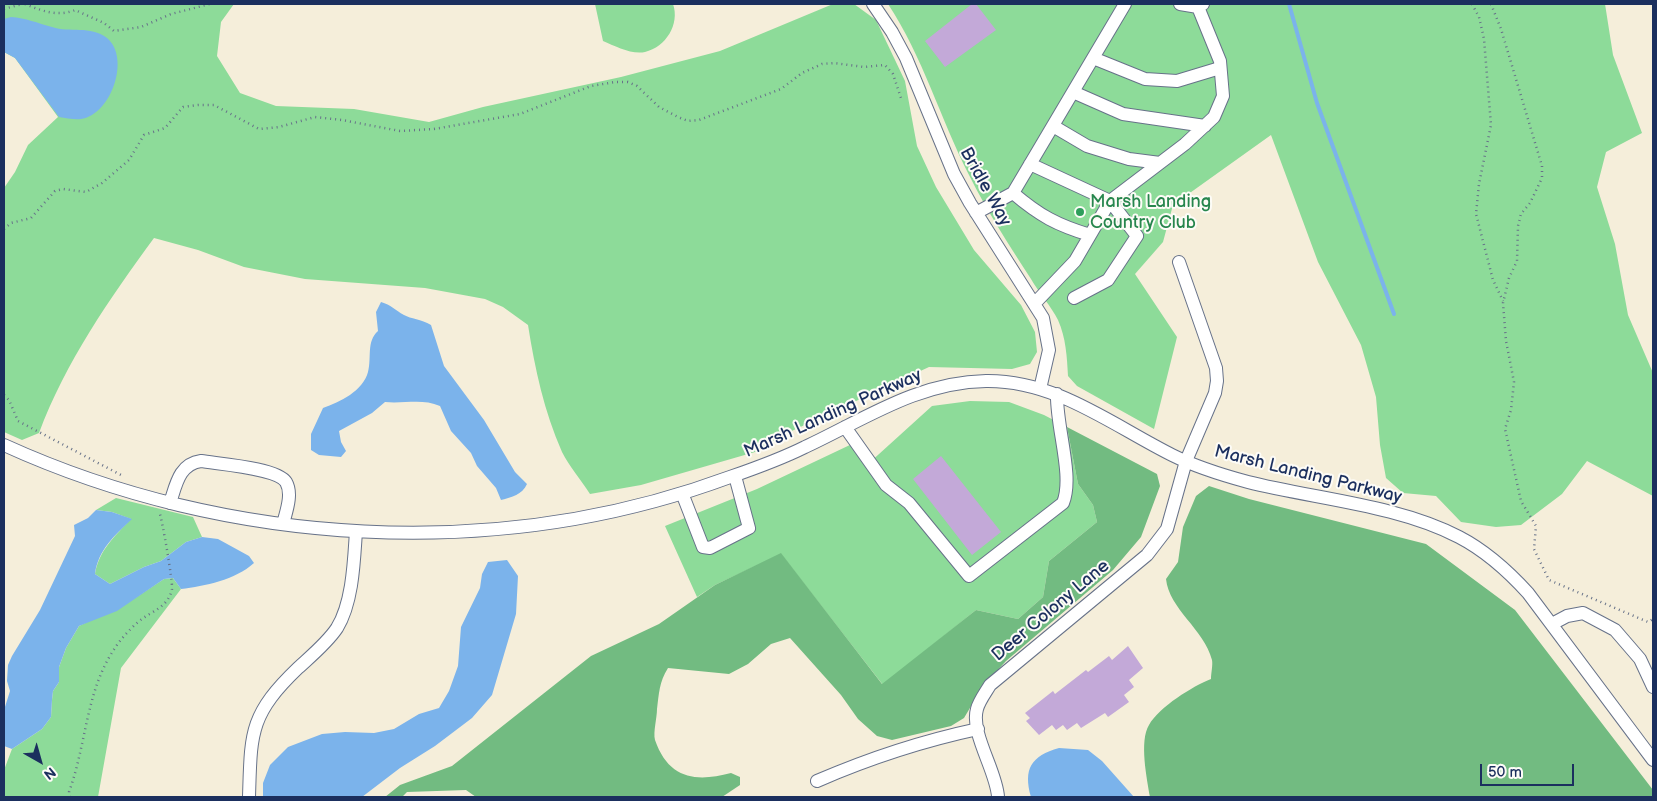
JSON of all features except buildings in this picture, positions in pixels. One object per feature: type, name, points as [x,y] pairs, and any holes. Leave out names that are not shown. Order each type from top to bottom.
[{"type":"street","name":"Bridle Way","points":[[873,4],[892,32],[906,58],[954,174],[976,213],[1043,318],[1048,336],[1047,364],[1040,389]]},
{"type":"street","points":[[976,213],[1013,193],[1125,4]]},
{"type":"street","points":[[1035,303],[1075,261],[1110,201],[1160,164],[1214,117],[1223,96],[1220,61],[1200,6],[1180,4]]},
{"type":"street","points":[[1093,58],[1145,79],[1177,81],[1220,68]]},
{"type":"street","points":[[1073,92],[1122,114],[1204,126]]},
{"type":"street","points":[[1053,126],[1088,146],[1129,159],[1160,164]]},
{"type":"street","points":[[1030,164],[1110,201],[1137,236],[1108,280],[1074,298]]},
{"type":"street","points":[[1013,193],[1032,209],[1059,226],[1090,235]]},
{"type":"street","name":"Deer Colony Lane","points":[[998,797],[997,785],[979,737],[976,710],[990,685],[1152,548],[1167,529],[1186,461],[1215,393],[1216,368],[1179,262]]},
{"type":"street","name":"Marsh Landing Parkway","points":[[4,445],[164,507],[283,524],[356,531],[443,532],[518,527],[610,512],[682,493],[735,476],[807,447],[909,396],[959,383],[1000,382],[1040,389],[1057,394],[1186,461],[1249,482],[1410,518],[1432,525],[1469,543],[1508,572],[1552,624],[1653,760]]},
{"type":"street","points":[[845,427],[886,485],[909,503],[969,576],[1063,503],[1068,486],[1057,413],[1057,394]]},
{"type":"street","points":[[164,507],[182,471],[193,462],[201,461],[274,474],[286,483],[289,497],[283,524]]},
{"type":"street","points":[[682,493],[703,547],[710,548],[749,528],[735,476]]},
{"type":"street","points":[[249,797],[250,746],[256,724],[278,686],[330,638],[338,627],[353,572],[356,531]]},
{"type":"street","points":[[1552,624],[1575,613],[1583,613],[1615,630],[1640,659],[1653,687]]},
{"type":"street","points":[[817,781],[862,761],[907,746],[978,729]]},
{"type":"path","points":[[4,9],[23,4],[52,13],[66,14],[75,10],[104,23],[114,31],[142,27],[171,14],[210,4]]},
{"type":"path","points":[[1472,4],[1479,17],[1484,39],[1491,124],[1479,184],[1476,214],[1493,280],[1503,303]]},
{"type":"path","points":[[1490,4],[1501,29],[1542,166],[1542,178],[1530,203],[1521,214],[1517,261],[1509,278],[1503,303],[1506,341],[1514,382],[1511,410],[1505,429],[1521,501],[1536,526],[1534,549],[1549,580],[1648,622],[1653,619]]},
{"type":"path","points":[[4,229],[11,223],[31,218],[55,191],[63,189],[86,192],[102,184],[129,160],[144,135],[165,128],[183,107],[214,105],[259,129],[279,127],[315,117],[400,131],[434,130],[520,114],[591,86],[628,82],[643,90],[659,107],[688,121],[699,120],[781,89],[802,73],[822,64],[834,63],[864,67],[885,65],[891,69],[901,98]]},
{"type":"path","points":[[4,396],[9,400],[18,420],[129,478]]},
{"type":"path","points":[[70,797],[69,792],[86,734],[88,712],[98,681],[112,652],[138,622],[168,602],[172,588],[162,531],[164,507]]},
{"type":"green space","points":[[4,4],[234,4],[221,22],[217,56],[240,93],[276,106],[354,109],[429,122],[483,107],[621,77],[720,51],[833,4],[854,4],[876,20],[905,81],[917,146],[936,187],[974,250],[1021,305],[1035,332],[1037,352],[1030,364],[1012,369],[929,367],[781,436],[755,452],[641,485],[590,494],[562,452],[550,421],[541,390],[528,325],[503,307],[485,299],[425,288],[305,279],[244,267],[198,250],[154,238],[121,284],[75,356],[39,433],[22,440],[4,432],[4,188],[15,172],[28,145],[58,117],[15,58],[4,52]]},
{"type":"green space","points":[[595,4],[673,4],[675,19],[670,34],[659,45],[640,53],[629,51],[603,41]]},
{"type":"green space","points":[[888,4],[1605,4],[1613,55],[1642,133],[1606,152],[1597,187],[1615,244],[1628,315],[1653,373],[1653,496],[1587,461],[1562,494],[1521,525],[1496,527],[1461,522],[1436,496],[1403,493],[1386,478],[1380,445],[1376,397],[1361,345],[1318,262],[1271,135],[1173,205],[1163,242],[1135,274],[1177,337],[1154,429],[1077,386],[1068,376],[1067,355],[1058,320],[1006,241],[976,188],[911,45]]},
{"type":"green space","points":[[970,401],[1009,402],[1044,415],[1067,427],[1078,484],[1093,505],[1097,522],[1049,561],[1043,597],[1018,619],[976,610],[883,685],[781,554],[715,585],[697,597],[665,526],[757,489],[852,444],[868,464],[932,406]]},
{"type":"green space","points":[[1067,427],[1157,474],[1160,486],[1141,537],[1113,570],[1006,661],[983,686],[964,718],[951,726],[892,740],[877,736],[858,719],[841,695],[790,638],[771,644],[748,664],[729,674],[668,668],[663,678],[659,693],[654,733],[661,753],[668,763],[686,775],[707,777],[731,773],[740,777],[740,785],[722,797],[476,797],[466,790],[407,792],[402,797],[385,797],[400,785],[452,766],[591,656],[659,624],[715,585],[781,553],[882,684],[976,610],[1018,619],[1043,597],[1049,561],[1097,522],[1093,505],[1078,484]]},
{"type":"green space","points":[[1209,486],[1249,499],[1426,544],[1515,610],[1653,790],[1653,797],[1150,797],[1144,750],[1146,732],[1149,725],[1168,704],[1211,679],[1212,660],[1208,649],[1202,638],[1173,600],[1166,579],[1178,562],[1183,527],[1196,496]]},
{"type":"green space","points":[[116,498],[193,517],[202,537],[186,542],[161,561],[144,567],[110,584],[95,574],[97,565],[108,544],[131,519],[112,512],[96,510]]},
{"type":"green space","points":[[173,578],[181,589],[121,668],[98,797],[4,797],[4,770],[12,749],[42,729],[51,717],[53,691],[59,682],[59,667],[66,648],[79,626],[135,598],[164,579]]},
{"type":"water","points":[[11,17],[59,29],[87,30],[107,38],[114,47],[117,71],[109,97],[101,107],[92,115],[81,119],[59,117],[15,58],[4,52],[4,19]]},
{"type":"water","points":[[381,302],[407,316],[431,325],[444,366],[484,420],[515,472],[527,484],[519,493],[513,497],[501,500],[496,488],[477,466],[471,453],[451,431],[440,406],[426,402],[385,402],[372,413],[339,431],[341,442],[346,451],[341,457],[319,455],[311,450],[311,434],[323,408],[350,395],[365,379],[368,372],[372,340],[378,331],[376,312]]},
{"type":"water","points":[[96,510],[112,512],[132,519],[108,544],[97,565],[95,574],[110,584],[144,567],[161,561],[186,542],[202,537],[218,539],[249,556],[254,563],[229,578],[200,586],[181,589],[173,578],[164,579],[117,611],[79,626],[66,648],[59,667],[59,682],[53,691],[51,717],[42,729],[12,749],[4,746],[4,710],[10,691],[7,681],[8,665],[40,610],[75,536],[74,525],[88,518]]},
{"type":"water","points":[[507,560],[518,576],[516,614],[492,695],[472,718],[362,797],[263,797],[263,783],[270,765],[288,747],[322,734],[345,732],[374,733],[394,729],[419,714],[439,708],[449,691],[458,666],[461,627],[480,588],[482,574],[488,562]]},
{"type":"water","points":[[1059,748],[1088,750],[1102,761],[1134,797],[1031,797],[1028,779],[1032,765],[1042,755]]},
{"type":"waterway","points":[[1289,4],[1317,103],[1394,314]]},
{"type":"place","name":"Marsh Landing Country Club","points":[[1080,212]]}]
